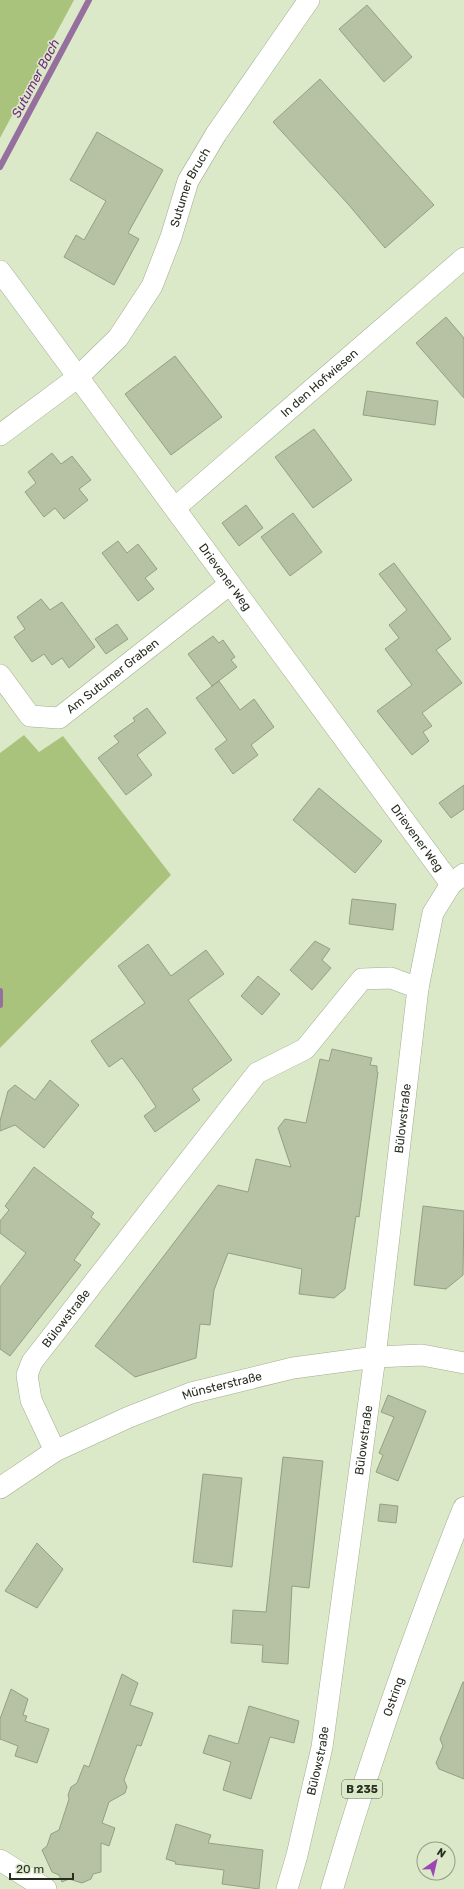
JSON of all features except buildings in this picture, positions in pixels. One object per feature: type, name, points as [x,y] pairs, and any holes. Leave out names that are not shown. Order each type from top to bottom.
[{"type":"main road","name":"Ostring","points":[[332,1889],[355,1812],[395,1690],[464,1508]]},
{"type":"street","name":"Sutumer Bruch","points":[[78,377],[118,338],[152,286],[171,237],[188,181],[216,134],[309,0]]},
{"type":"street","name":"In den Hofwiesen","points":[[175,508],[464,258]]},
{"type":"street","name":"Drievener Weg","points":[[0,271],[230,584],[458,879]]},
{"type":"street","points":[[0,435],[78,377]]},
{"type":"street","name":"Am Sutumer Graben","points":[[0,675],[30,716],[59,718],[230,584]]},
{"type":"street","name":"Bülowstraße","points":[[287,1889],[297,1855],[322,1747],[376,1357],[418,988],[433,913],[458,879]]},
{"type":"street","name":"Bülowstraße","points":[[55,1451],[31,1400],[27,1375],[36,1355],[258,1073],[305,1049],[362,979],[391,978],[418,988]]},
{"type":"street","name":"Münsterstraße","points":[[0,1488],[55,1451],[129,1417],[191,1393],[293,1368],[376,1357],[422,1355],[464,1362]]},
{"type":"street","points":[[0,1860],[20,1882],[46,1889]]},
{"type":"green space","points":[[0,0],[74,0],[0,138]]},
{"type":"green space","points":[[24,735],[39,752],[63,736],[171,875],[0,1048],[0,753]]},
{"type":"waterway","name":"Sutumer Bach","points":[[0,167],[89,0]]},
{"type":"waterway","name":"Sutumer Bach","points":[[0,991],[0,1005]]}]
